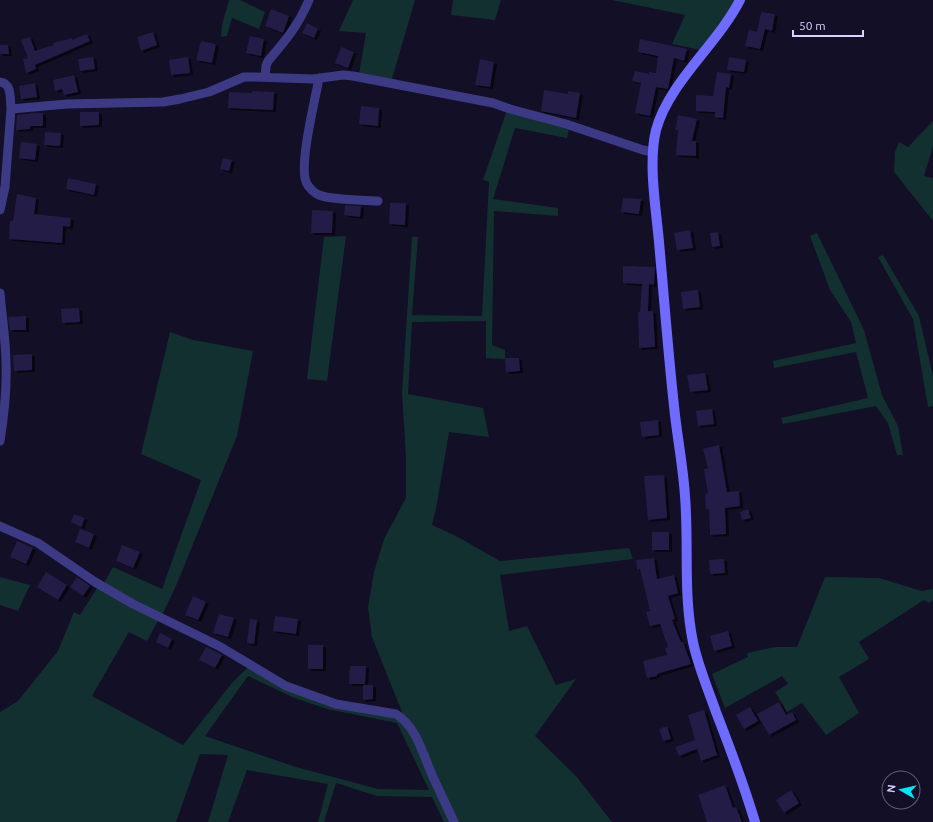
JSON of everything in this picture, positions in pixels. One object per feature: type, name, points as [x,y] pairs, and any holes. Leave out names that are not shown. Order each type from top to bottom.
[{"type":"street","points":[[265,77],[268,61],[295,29],[309,0]]},
{"type":"street","points":[[740,0],[715,39],[669,100],[661,115],[653,152],[655,199],[669,353],[685,496],[687,601],[689,621],[700,669],[755,822]]},
{"type":"street","points":[[11,109],[67,104],[163,102],[209,92],[244,78],[265,77],[300,79],[343,75],[486,102],[566,124],[622,144],[653,152]]},
{"type":"street","points":[[319,78],[305,154],[306,182],[312,190],[319,195],[378,201]]},
{"type":"street","points":[[0,82],[4,82],[7,85],[10,93],[11,109],[5,187],[0,210]]},
{"type":"street","points":[[0,294],[6,364],[6,389],[0,441]]},
{"type":"street","points":[[0,526],[38,543],[95,582],[133,604],[219,646],[286,686],[336,704],[396,714],[403,718],[418,740],[454,822]]},
{"type":"green space","points":[[229,0],[240,0],[265,12],[259,29],[232,18],[227,36],[221,37],[222,25]]},
{"type":"green space","points":[[353,0],[415,0],[391,82],[359,74],[366,33],[339,31]]},
{"type":"green space","points":[[453,0],[501,0],[495,20],[451,15]]},
{"type":"green space","points":[[612,0],[739,0],[705,51],[672,44],[685,15]]},
{"type":"green space","points":[[507,110],[569,128],[567,138],[515,128],[493,199],[558,208],[558,216],[494,211],[492,345],[505,350],[505,359],[486,358],[486,321],[412,322],[408,394],[483,408],[489,437],[449,432],[432,525],[456,536],[500,561],[629,548],[633,559],[500,575],[509,631],[527,626],[556,685],[576,679],[535,736],[576,776],[612,822],[444,822],[432,797],[377,796],[336,783],[324,822],[318,822],[328,784],[247,770],[228,822],[208,822],[228,755],[200,754],[176,822],[0,822],[0,712],[18,701],[58,651],[74,612],[80,615],[99,585],[159,619],[147,641],[129,632],[92,696],[183,745],[232,683],[250,665],[290,688],[404,717],[372,637],[368,607],[374,572],[384,539],[406,498],[406,457],[402,393],[412,237],[418,237],[412,315],[482,316],[489,182],[483,180]],"holes":[[[248,676],[292,697],[327,709],[397,723],[429,790],[378,789],[296,767],[205,736]]]},
{"type":"green space","points":[[933,121],[933,146],[924,176],[933,178],[933,221],[894,172],[895,152],[899,142],[908,147]]},
{"type":"green space","points":[[817,233],[864,330],[882,395],[898,426],[903,455],[897,455],[888,423],[876,406],[783,424],[781,418],[868,398],[856,352],[774,368],[773,361],[856,343],[851,322],[830,290],[810,236]]},
{"type":"green space","points":[[346,236],[327,381],[307,379],[324,237]]},
{"type":"green space","points":[[883,255],[919,316],[933,376],[933,406],[928,407],[913,319],[878,257]]},
{"type":"green space","points":[[170,332],[193,340],[253,351],[237,436],[176,586],[161,617],[104,583],[113,567],[162,589],[201,480],[141,454]]},
{"type":"green space","points":[[0,577],[30,585],[18,611],[0,605]]},
{"type":"green space","points":[[825,577],[879,578],[922,591],[933,589],[933,600],[929,603],[924,600],[859,642],[869,659],[839,677],[859,713],[826,735],[802,703],[787,712],[775,692],[788,684],[782,676],[725,708],[712,674],[748,657],[747,653],[775,647],[797,647]]},
{"type":"building","points":[[271,9],[289,16],[283,33],[265,26]]},
{"type":"building","points":[[761,12],[775,14],[772,31],[765,29],[760,49],[745,46],[749,30],[757,32]]},
{"type":"building","points":[[307,23],[318,29],[314,38],[302,33]]},
{"type":"building","points":[[153,32],[157,45],[141,51],[137,37]]},
{"type":"building","points":[[87,34],[90,41],[35,65],[36,69],[26,73],[23,59],[28,58],[21,40],[30,37],[35,51],[54,45],[53,43],[72,38],[72,40]]},
{"type":"building","points":[[250,36],[264,39],[261,56],[246,53]]},
{"type":"building","points":[[640,39],[687,49],[684,61],[674,58],[668,89],[656,87],[650,116],[635,113],[641,83],[632,81],[635,71],[649,74],[649,72],[656,73],[658,56],[638,52]]},
{"type":"building","points":[[201,41],[216,44],[212,63],[196,60]]},
{"type":"building","points":[[0,45],[8,45],[9,54],[0,54]]},
{"type":"building","points":[[341,47],[354,52],[348,68],[335,63]]},
{"type":"building","points":[[93,57],[95,69],[80,71],[78,59]]},
{"type":"building","points":[[188,57],[190,73],[171,75],[169,60]]},
{"type":"building","points":[[729,57],[746,60],[744,72],[727,70]]},
{"type":"building","points":[[480,59],[494,62],[490,87],[475,85]]},
{"type":"building","points":[[717,72],[731,74],[729,88],[726,87],[723,118],[715,117],[715,112],[696,111],[696,95],[713,96]]},
{"type":"building","points":[[74,75],[78,92],[64,95],[62,89],[55,91],[53,80]]},
{"type":"building","points":[[35,83],[37,97],[21,99],[19,86]]},
{"type":"building","points":[[544,90],[568,94],[568,91],[580,93],[576,118],[541,111]]},
{"type":"building","points":[[252,91],[274,92],[273,110],[228,108],[229,92],[252,93]]},
{"type":"building","points":[[361,106],[379,108],[378,126],[359,124]]},
{"type":"building","points":[[80,112],[99,112],[99,125],[80,126]]},
{"type":"building","points":[[43,113],[43,126],[30,126],[30,129],[16,130],[17,115]]},
{"type":"building","points":[[678,115],[697,119],[692,141],[696,141],[696,156],[676,155],[678,130],[675,130]]},
{"type":"building","points":[[45,132],[61,133],[60,146],[44,145]]},
{"type":"building","points":[[21,142],[37,144],[35,160],[19,158]]},
{"type":"building","points":[[223,158],[232,160],[229,171],[220,169]]},
{"type":"building","points":[[68,178],[96,184],[94,195],[66,189]]},
{"type":"building","points":[[17,194],[36,198],[34,214],[71,218],[70,227],[63,226],[62,243],[9,239],[10,221],[13,221]]},
{"type":"building","points":[[623,198],[641,199],[639,214],[621,212]]},
{"type":"building","points":[[390,203],[406,203],[405,225],[389,224]]},
{"type":"building","points":[[345,205],[361,206],[360,217],[344,215]]},
{"type":"building","points":[[312,210],[333,211],[332,233],[311,233]]},
{"type":"building","points":[[690,230],[693,248],[677,250],[674,233]]},
{"type":"building","points":[[718,232],[720,246],[712,247],[710,233]]},
{"type":"building","points":[[623,266],[655,267],[654,285],[649,284],[648,311],[653,311],[655,347],[639,348],[638,312],[640,312],[642,284],[623,283]]},
{"type":"building","points":[[698,290],[700,307],[683,309],[681,292]]},
{"type":"building","points":[[79,308],[80,322],[62,323],[61,309]]},
{"type":"building","points":[[26,316],[26,330],[10,330],[8,317]]},
{"type":"building","points":[[32,354],[32,370],[14,371],[13,355]]},
{"type":"building","points":[[505,358],[519,358],[520,371],[506,372]]},
{"type":"building","points":[[705,373],[708,390],[690,392],[687,375]]},
{"type":"building","points":[[712,409],[714,424],[698,426],[696,411]]},
{"type":"building","points":[[658,420],[659,435],[642,437],[640,422]]},
{"type":"building","points":[[719,445],[727,492],[739,491],[740,506],[725,508],[726,534],[710,535],[709,509],[706,509],[705,494],[708,493],[704,469],[708,468],[703,449]]},
{"type":"building","points":[[664,475],[667,518],[648,520],[644,476]]},
{"type":"building","points":[[748,509],[751,518],[742,520],[740,512]]},
{"type":"building","points":[[74,514],[85,518],[81,527],[71,522]]},
{"type":"building","points":[[80,529],[94,534],[89,548],[75,542]]},
{"type":"building","points":[[652,532],[669,532],[669,550],[652,550]]},
{"type":"building","points":[[17,541],[33,548],[26,564],[10,557]]},
{"type":"building","points":[[122,545],[140,552],[133,568],[116,561]]},
{"type":"building","points":[[654,558],[657,579],[674,575],[678,593],[668,596],[675,619],[672,620],[681,642],[683,642],[691,664],[647,678],[643,661],[667,655],[665,648],[668,647],[660,624],[650,626],[646,612],[650,611],[640,569],[637,570],[636,560]]},
{"type":"building","points":[[724,559],[725,573],[710,574],[709,560]]},
{"type":"building","points":[[46,572],[67,585],[58,600],[37,587]]},
{"type":"building","points":[[77,577],[90,586],[83,596],[70,587]]},
{"type":"building","points":[[193,596],[206,602],[198,620],[185,615]]},
{"type":"building","points":[[219,614],[234,618],[228,637],[213,633]]},
{"type":"building","points":[[275,616],[298,619],[296,634],[273,631]]},
{"type":"building","points":[[250,619],[257,620],[254,644],[247,643]]},
{"type":"building","points":[[728,631],[732,646],[714,651],[710,636]]},
{"type":"building","points":[[160,633],[172,639],[168,648],[156,642]]},
{"type":"building","points":[[308,645],[323,645],[323,669],[308,669]]},
{"type":"building","points":[[206,647],[222,655],[215,668],[199,660]]},
{"type":"building","points":[[350,666],[366,666],[365,684],[349,684]]},
{"type":"building","points":[[363,685],[373,685],[373,699],[363,700]]},
{"type":"building","points":[[779,702],[786,715],[792,712],[796,720],[769,735],[757,714]]},
{"type":"building","points":[[750,707],[758,721],[744,729],[736,715]]},
{"type":"building","points":[[704,710],[717,755],[701,761],[697,749],[679,756],[675,747],[695,740],[688,715]]},
{"type":"building","points":[[667,726],[671,739],[663,741],[659,729]]},
{"type":"building","points":[[725,785],[733,808],[736,807],[742,822],[707,822],[698,795]]},
{"type":"building","points":[[791,790],[799,803],[784,813],[776,800]]}]
